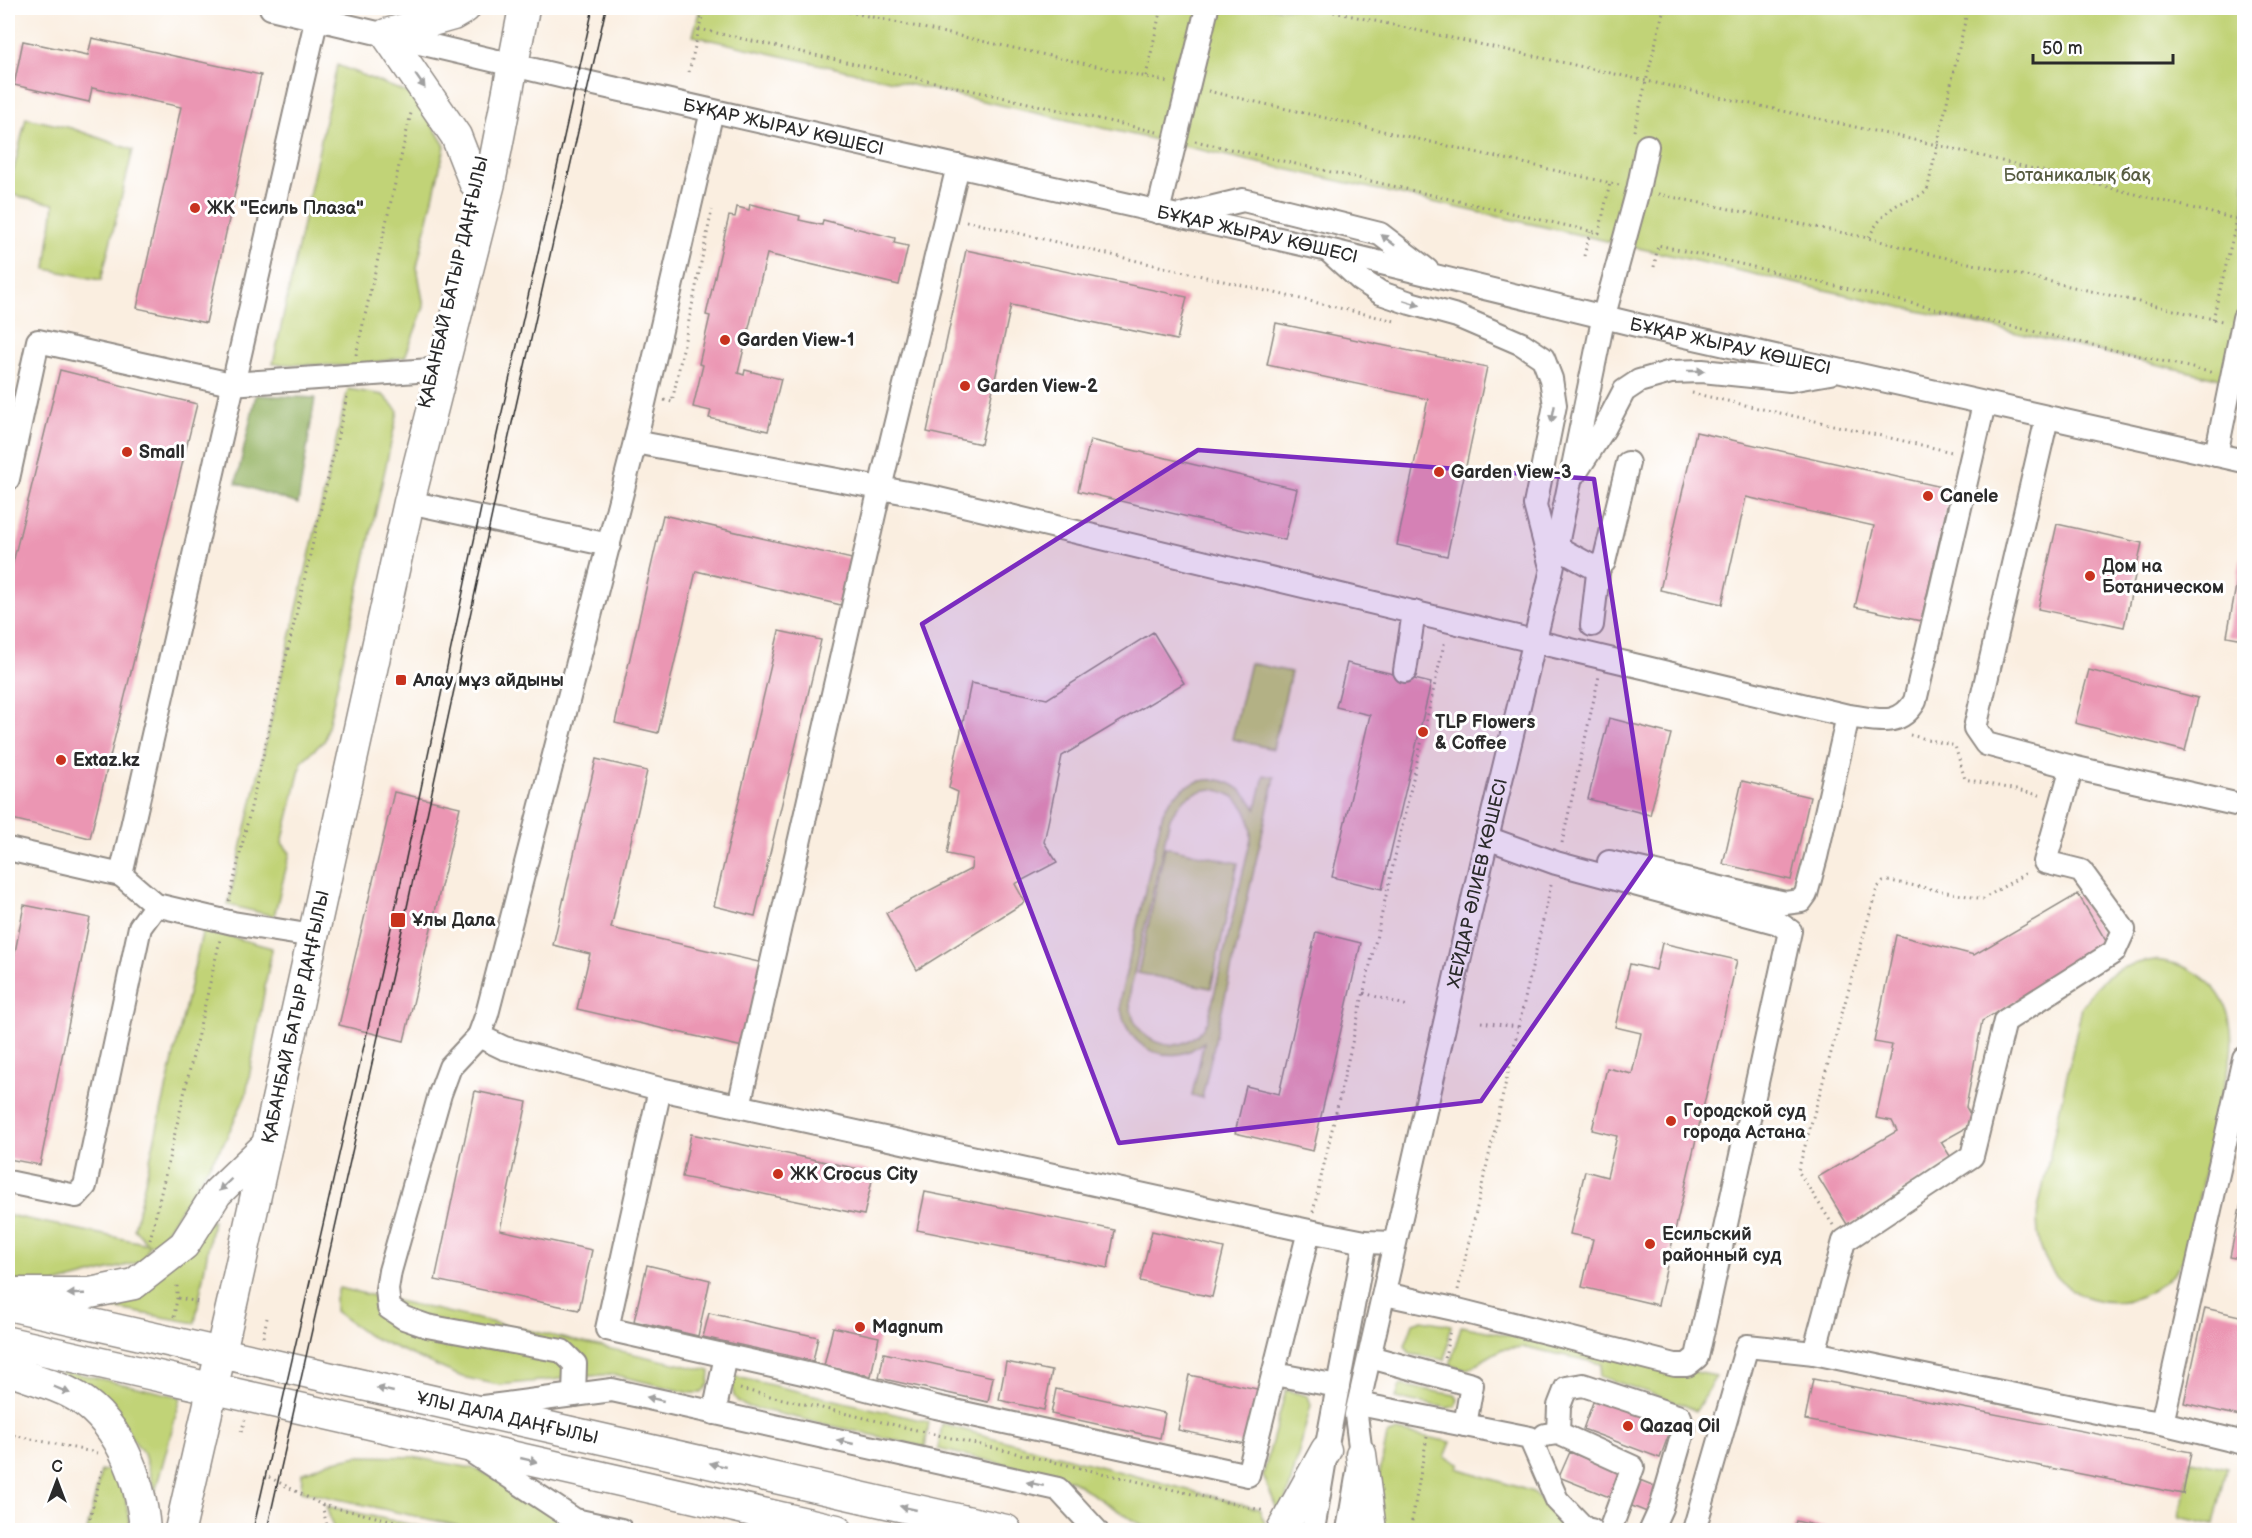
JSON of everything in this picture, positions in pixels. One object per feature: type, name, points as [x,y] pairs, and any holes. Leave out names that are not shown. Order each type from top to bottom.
[{"type":"main road","name":"ҚАБАНБАЙ БАТЫР ДАҢҒЫЛЫ","points":[[180,1530],[409,502],[490,183],[524,8]]},
{"type":"main road","points":[[456,9],[453,15],[386,34],[456,136],[474,182]]},
{"type":"main road","name":"ҚАБАНБАЙ БАТЫР ДАҢҒЫЛЫ","points":[[409,502],[419,427],[474,182],[513,64]]},
{"type":"main road","points":[[8,1293],[90,1293],[134,1284],[184,1245],[217,1193],[267,1145]]},
{"type":"main road","name":"ҰЛЫ ДАЛА ДАҢҒЫЛЫ","points":[[8,1305],[1006,1530]]},
{"type":"main road","name":"ҰЛЫ ДАЛА ДАҢҒЫЛЫ","points":[[8,1341],[837,1530]]},
{"type":"main road","points":[[8,1370],[69,1392],[101,1418],[116,1436],[128,1461],[139,1494],[144,1530]]},
{"type":"main road","points":[[1276,1524],[1326,1450]]},
{"type":"main road","points":[[1360,1454],[1371,1530]]},
{"type":"street","name":"БҰҚАР ЖЫРАУ КӨШЕСІ","points":[[271,8],[317,12],[386,34],[712,111],[1328,250],[1604,315],[1641,326],[2244,461]]},
{"type":"street","points":[[1207,8],[1176,137],[1168,214],[1243,201],[1380,234],[1435,276]]},
{"type":"street","points":[[121,875],[317,12]]},
{"type":"street","points":[[574,1395],[575,1364],[562,1351],[427,1326],[404,1318],[389,1308],[387,1289],[390,1271],[440,1094],[450,1067],[479,1036],[487,1014],[635,442],[712,111]]},
{"type":"street","name":"ХЕЙДАР ӘЛИЕВ КӨШЕСІ","points":[[1348,1530],[1360,1454],[1358,1409],[1487,838],[1554,558],[1604,315],[1638,190],[1641,140]]},
{"type":"street","points":[[739,1106],[880,488],[958,166]]},
{"type":"street","points":[[1328,250],[1361,280],[1381,292],[1490,329],[1522,344],[1543,358],[1551,379],[1555,405],[1535,505],[1554,558],[1593,567],[1604,562],[1628,462]]},
{"type":"street","points":[[2216,455],[2243,322]]},
{"type":"street","points":[[8,479],[38,341],[231,384],[431,370]]},
{"type":"street","points":[[1569,482],[1604,429],[1624,391],[1639,381],[1671,372],[1702,371],[1790,380],[1844,371]]},
{"type":"street","points":[[635,442],[930,497],[1848,716],[1892,721],[1908,713],[1915,701],[1984,404]]},
{"type":"street","points":[[2047,418],[1975,728],[1986,744],[2072,767],[2244,806]]},
{"type":"street","points":[[409,502],[609,545]]},
{"type":"street","points":[[1592,625],[1599,566]]},
{"type":"street","points":[[1405,671],[1414,612]]},
{"type":"street","points":[[1487,838],[1522,852],[1558,857],[1785,903],[1801,901],[1806,894],[1816,857],[1848,716]]},
{"type":"street","points":[[1814,1353],[1844,1241],[1972,1156],[2005,1022],[2114,952],[2124,930],[2081,871],[2045,862],[2072,767]]},
{"type":"street","points":[[8,849],[121,875],[156,905],[313,936]]},
{"type":"street","points":[[1385,1294],[1454,1309],[1675,1365],[1687,1365],[1696,1357],[1790,931],[1778,923],[1558,857]]},
{"type":"street","points":[[8,1182],[76,1196],[85,1186],[140,927],[156,905]]},
{"type":"street","points":[[479,1036],[504,1048],[660,1089],[1309,1231],[1365,1242],[1394,1243]]},
{"type":"street","points":[[2162,1423],[2244,1058]]},
{"type":"street","points":[[660,1089],[607,1329],[936,1407],[1248,1475],[1309,1231]]},
{"type":"street","points":[[1313,1530],[1365,1242]]},
{"type":"street","points":[[1694,1530],[1747,1346],[1814,1353],[2111,1415],[2162,1423],[2244,1443]]},
{"type":"street","points":[[714,1413],[726,1356]]},
{"type":"street","points":[[1370,1357],[1472,1385],[1465,1425]]},
{"type":"street","points":[[1274,1374],[1338,1386]]},
{"type":"street","points":[[1558,1432],[1559,1406],[1566,1388],[1583,1385],[1680,1417],[1684,1430],[1661,1508],[1652,1530]]},
{"type":"street","points":[[468,1409],[612,1390],[1058,1489],[1096,1530]]},
{"type":"street","points":[[1358,1409],[1430,1418],[1530,1438],[1558,1432],[1669,1481]]},
{"type":"street","name":"ХЕЙДАР ӘЛИЕВ КӨШЕСІ","points":[[1326,1450],[1358,1409]]},
{"type":"street","points":[[1530,1438],[1557,1500],[1585,1529],[1591,1530]]},
{"type":"street","points":[[460,1445],[575,1520],[621,1530]]},
{"type":"street","points":[[1610,1530],[1633,1467]]},
{"type":"path","points":[[689,72],[704,8]]},
{"type":"path","points":[[831,8],[1146,76],[1638,190],[1868,238],[2213,319],[2243,322]]},
{"type":"path","points":[[1146,76],[1161,8]]},
{"type":"path","points":[[1316,8],[1937,145],[2244,221]]},
{"type":"path","points":[[1641,140],[1647,81],[1664,8]]},
{"type":"path","points":[[1868,238],[1875,224],[1897,205],[1919,198],[1927,190],[1968,8]]},
{"type":"path","points":[[699,29],[1599,233],[1610,183]]},
{"type":"path","points":[[149,1245],[412,108]]},
{"type":"path","points":[[2213,319],[2244,191]]},
{"type":"path","points":[[946,217],[1401,323]]},
{"type":"path","points":[[1584,256],[1590,231]]},
{"type":"path","points":[[1654,267],[1658,245],[2232,377]]},
{"type":"path","points":[[1685,391],[1971,456]]},
{"type":"path","points":[[1309,1231],[1449,620]]},
{"type":"path","points":[[1442,1376],[1454,1309],[1603,657]]},
{"type":"path","points":[[1892,721],[1897,731],[1955,746],[1965,779],[2061,801]]},
{"type":"path","points":[[1844,1241],[1798,1171],[1877,888],[1883,882],[1890,881],[1983,899],[2045,862]]},
{"type":"path","points":[[1364,993],[1408,1006]]},
{"type":"path","points":[[1481,1022],[1518,1027]]},
{"type":"path","points":[[172,1277],[177,1282],[173,1319]]},
{"type":"path","points":[[177,1298],[200,1302]]},
{"type":"path","points":[[720,1384],[1265,1510],[1276,1524]]},
{"type":"path","points":[[1406,1530],[1411,1526],[1430,1418]]},
{"type":"path","points":[[8,1434],[100,1453]]},
{"type":"path","points":[[87,1530],[101,1471]]},
{"type":"path","points":[[269,1478],[322,1505],[435,1530]]},
{"type":"path","points":[[322,1505],[328,1530]]},
{"type":"path","points":[[1411,1526],[1431,1530]]},
{"type":"highlighted area","points":[[1198,450],[1594,479],[1651,856],[1481,1101],[1119,1143],[922,624]]},
{"type":"green space","name":"Ботаникалық бақ","points":[[700,8],[2244,8],[2244,384],[693,36]]},
{"type":"green space","points":[[337,65],[415,96],[445,146],[417,267],[424,307],[405,357],[354,366],[273,364]]},
{"type":"green space","points":[[26,118],[71,128],[133,150],[101,280],[46,269],[54,204],[8,194]]},
{"type":"green space","points":[[348,389],[383,395],[398,411],[325,740],[302,761],[282,843],[290,853],[274,916],[228,905]]},
{"type":"green space","points":[[256,395],[315,398],[298,504],[236,483]]},
{"type":"green space","points":[[1250,663],[1291,672],[1273,749],[1232,739]]},
{"type":"green space","points":[[1264,775],[1275,777],[1202,1098],[1192,1095],[1204,1042],[1179,1054],[1154,1052],[1135,1039],[1128,1029],[1123,1019],[1121,995],[1163,812],[1170,801],[1178,792],[1200,781],[1223,781],[1234,786],[1246,796],[1256,809]],"holes":[[[1212,789],[1221,791],[1242,805],[1249,820],[1251,838],[1208,1021],[1197,1035],[1184,1043],[1170,1045],[1156,1042],[1144,1034],[1135,1022],[1130,1006],[1131,987],[1170,818],[1182,801],[1192,794]]]},
{"type":"green space","points":[[1165,847],[1238,863],[1211,988],[1138,973]]},
{"type":"green space","points":[[203,929],[272,948],[246,1095],[225,1141],[159,1242],[149,1245],[143,1261],[52,1285],[8,1280],[8,1215],[148,1244],[134,1229]]},
{"type":"green space","points":[[2155,960],[2190,970],[2204,978],[2215,990],[2224,1003],[2229,1018],[2232,1036],[2231,1055],[2186,1255],[2166,1281],[2142,1296],[2116,1302],[2090,1298],[2068,1287],[2050,1267],[2039,1241],[2038,1208],[2082,1007],[2096,987],[2112,973],[2132,964]]},
{"type":"green space","points":[[213,1220],[195,1323],[80,1302]]},
{"type":"green space","points":[[339,1288],[710,1371],[709,1384],[701,1393],[690,1393],[612,1374],[499,1385],[462,1377],[367,1335],[335,1311],[335,1298]]},
{"type":"green space","points":[[1422,1320],[1451,1325],[1445,1360],[1410,1354],[1405,1346],[1413,1323]]},
{"type":"green space","points":[[1461,1326],[1716,1376],[1696,1411],[1682,1404],[1599,1376],[1602,1364],[1526,1347],[1502,1349],[1466,1370],[1450,1365]]},
{"type":"green space","points":[[53,1368],[181,1397],[155,1492],[144,1454],[102,1398]]},
{"type":"green space","points":[[733,1376],[929,1422],[925,1447],[745,1406],[735,1397]]},
{"type":"green space","points":[[1400,1385],[1455,1395],[1458,1399],[1456,1406],[1448,1408],[1396,1398]]},
{"type":"green space","points":[[1286,1390],[1308,1396],[1311,1405],[1287,1498],[1279,1514],[1263,1475]]},
{"type":"green space","points":[[942,1424],[1259,1509],[1267,1528],[1259,1530],[1154,1530],[1134,1521],[1071,1480],[938,1449]]},
{"type":"green space","points":[[1397,1431],[1451,1442],[1445,1457],[1460,1463],[1457,1468],[1533,1492],[1567,1530],[1378,1530],[1375,1498],[1387,1435]]},
{"type":"green space","points":[[359,1456],[413,1457],[477,1469],[592,1530],[478,1530],[301,1491],[302,1473],[329,1462]]},
{"type":"green space","points":[[2191,1460],[2227,1468],[2214,1525],[2179,1517]]},
{"type":"green space","points":[[120,1468],[131,1530],[87,1530],[101,1471]]},
{"type":"green space","points":[[326,1506],[435,1530],[334,1530]]},
{"type":"building","name":"ЖК \"Есиль Плаза\"","points":[[92,38],[261,75],[206,323],[137,308],[181,107],[92,88],[89,102],[14,85],[23,41],[88,55]]},
{"type":"building","name":"Garden View-1","points":[[750,204],[800,216],[799,220],[822,225],[823,220],[895,238],[894,243],[908,246],[899,285],[767,254],[738,373],[744,375],[745,370],[781,379],[768,431],[709,418],[711,411],[693,407],[703,365],[699,364],[710,316],[706,315],[729,216],[735,217],[737,207],[749,210]]},
{"type":"building","name":"Garden View-2","points":[[966,250],[1187,297],[1177,340],[1011,305],[981,444],[927,432]]},
{"type":"building","name":"Garden View-3","points":[[1276,323],[1487,367],[1447,556],[1397,545],[1428,399],[1267,365]]},
{"type":"building","points":[[60,370],[197,404],[90,838],[8,818],[8,583]]},
{"type":"building","points":[[1696,432],[1951,489],[1921,621],[1855,607],[1874,526],[1746,497],[1722,604],[1660,590]]},
{"type":"building","points":[[1090,440],[1297,489],[1285,540],[1078,491]]},
{"type":"building","points":[[663,515],[852,559],[841,605],[696,571],[658,733],[615,723]]},
{"type":"building","name":"Дом на Ботаническом","points":[[2057,524],[2142,543],[2124,627],[2038,609]]},
{"type":"building","points":[[2244,547],[2244,639],[2227,636]]},
{"type":"building","points":[[779,631],[821,640],[755,916],[714,906]]},
{"type":"building","points":[[1153,632],[1184,683],[1062,756],[1044,842],[1057,862],[1015,884],[1025,902],[917,970],[886,913],[971,869],[972,859],[947,854],[958,792],[949,788],[971,683],[1047,699]]},
{"type":"building","points":[[1347,663],[1431,683],[1382,889],[1332,877],[1370,715],[1336,707]]},
{"type":"building","points":[[2089,670],[2198,698],[2185,751],[2075,723]]},
{"type":"building","points":[[1609,718],[1671,734],[1650,815],[1588,799]]},
{"type":"building","points":[[596,759],[647,771],[611,928],[763,963],[743,1047],[577,1009],[590,954],[553,945]]},
{"type":"building","points":[[1742,781],[1810,797],[1791,880],[1723,864]]},
{"type":"building","points":[[394,792],[460,807],[404,1041],[339,1025]]},
{"type":"building","points":[[2078,894],[2109,946],[1982,1021],[1966,1107],[1975,1123],[1941,1142],[1952,1159],[1848,1226],[1818,1177],[1897,1131],[1892,1121],[1876,1118],[1892,1045],[1874,1042],[1896,935],[1974,955]]},
{"type":"building","points":[[24,905],[90,918],[40,1165],[8,1159],[8,989]]},
{"type":"building","points":[[1316,932],[1361,943],[1313,1151],[1235,1133],[1246,1086],[1279,1094]]},
{"type":"building","points":[[1662,943],[1737,960],[1658,1305],[1582,1287],[1593,1239],[1570,1234],[1585,1171],[1607,1177],[1617,1136],[1592,1130],[1607,1068],[1632,1074],[1641,1033],[1615,1027],[1630,964],[1656,970]]},
{"type":"building","points":[[475,1091],[527,1102],[500,1230],[592,1250],[579,1310],[435,1280]]},
{"type":"building","name":"ЖК Crocus City","points":[[691,1134],[874,1172],[864,1215],[682,1177]]},
{"type":"building","name":"ЖК Crocus City","points":[[925,1192],[1115,1230],[1108,1268],[917,1230]]},
{"type":"building","points":[[2244,1193],[2244,1260],[2230,1257]]},
{"type":"building","points":[[1152,1231],[1224,1248],[1212,1297],[1140,1281]]},
{"type":"building","points":[[647,1265],[710,1280],[698,1336],[634,1321]]},
{"type":"building","points":[[2205,1308],[2244,1317],[2244,1417],[2184,1403]]},
{"type":"building","points":[[709,1313],[818,1337],[813,1361],[703,1337]]},
{"type":"building","points":[[833,1327],[879,1337],[871,1376],[824,1366]]},
{"type":"building","points":[[884,1353],[993,1377],[988,1402],[879,1378]]},
{"type":"building","points":[[1006,1362],[1052,1371],[1044,1410],[999,1400]]},
{"type":"building","points":[[1189,1375],[1262,1390],[1250,1445],[1178,1430]]},
{"type":"building","points":[[1813,1379],[2191,1452],[2183,1494],[1805,1420]]},
{"type":"building","points":[[1056,1389],[1165,1413],[1160,1438],[1051,1414]]},
{"type":"building","name":"Qazaq Oil","points":[[1596,1394],[1673,1423],[1660,1458],[1583,1429]]},
{"type":"building","points":[[1570,1452],[1662,1489],[1652,1514],[1559,1477]]},
{"type":"building","points":[[1796,1521],[1835,1530],[1793,1530]]},
{"type":"tram line","points":[[253,1530],[393,919],[493,452],[593,8]]},
{"type":"tram line","points":[[267,1530],[606,8]]},
{"type":"place","name":"ЖК \"Есиль Плаза\"","points":[[195,208]]},
{"type":"place","name":"Garden View-1","points":[[725,340]]},
{"type":"place","name":"Garden View-2","points":[[965,386]]},
{"type":"place","name":"Small","points":[[127,452]]},
{"type":"place","name":"Garden View-3","points":[[1439,472]]},
{"type":"place","name":"Canele","points":[[1928,496]]},
{"type":"place","name":"Дом на Ботаническом","points":[[2090,576]]},
{"type":"place","name":"Алау мұз айдыны","points":[[401,680]]},
{"type":"place","name":"TLP Flowers & Coffee","points":[[1423,732]]},
{"type":"place","name":"Extaz.kz","points":[[61,760]]},
{"type":"place","name":"Ұлы Дала","points":[[398,920]]},
{"type":"place","name":"Городской суд города Астана","points":[[1671,1121]]},
{"type":"place","name":"ЖК Crocus City","points":[[778,1174]]},
{"type":"place","name":"Есильский районный суд","points":[[1650,1244]]},
{"type":"place","name":"Magnum","points":[[860,1327]]},
{"type":"place","name":"Qazaq Oil","points":[[1628,1426]]}]
